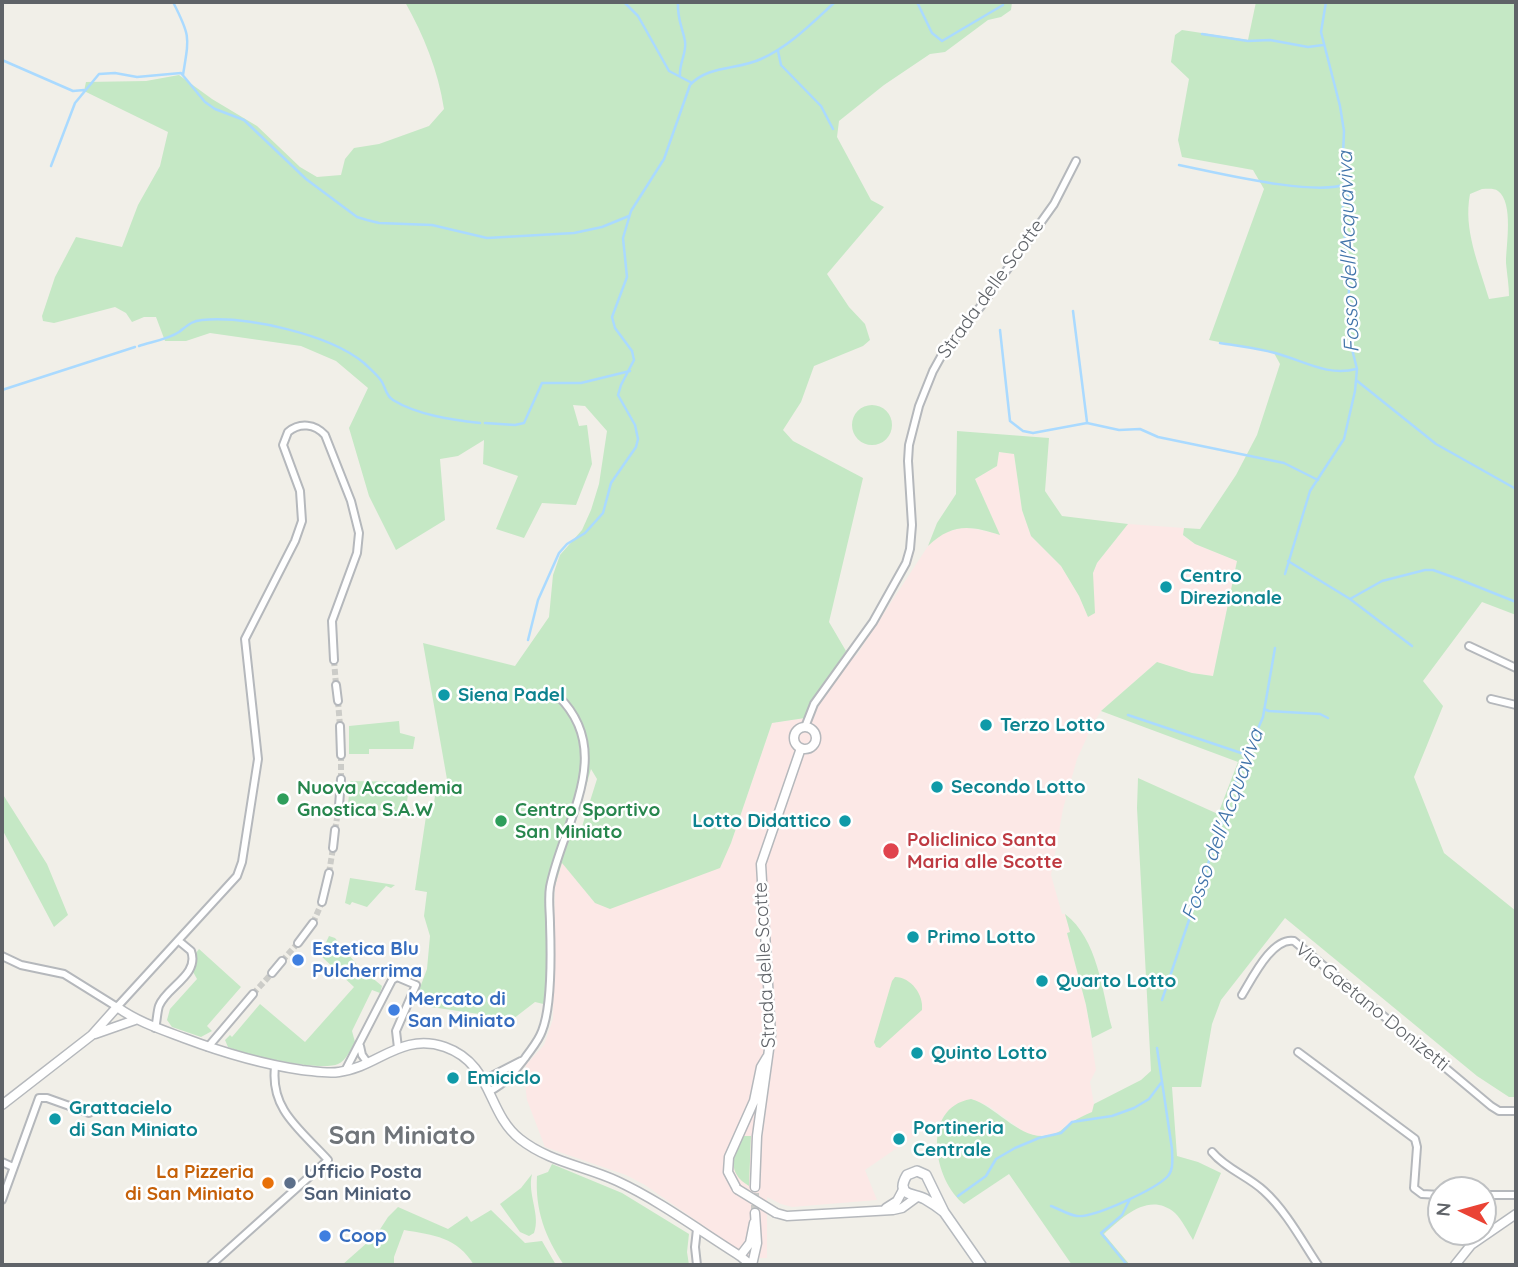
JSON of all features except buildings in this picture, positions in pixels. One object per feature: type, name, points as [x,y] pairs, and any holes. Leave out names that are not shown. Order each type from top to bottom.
[{"type":"main road","points":[[944,1212],[919,1196],[909,1195],[904,1188],[905,1178],[914,1171],[926,1175],[944,1212],[981,1265]]},
{"type":"main road","points":[[919,1196],[929,1185]]},
{"type":"street","name":"Strada delle Scotte","points":[[805,727],[814,704],[873,622],[906,563],[912,525],[909,446],[916,415],[933,371],[943,353],[976,313],[1054,204],[1076,161]]},
{"type":"street","points":[[2,1105],[92,1035],[232,883],[242,865],[258,760],[244,642],[301,526],[300,491],[283,445],[286,435],[296,426],[317,428],[325,435],[359,528],[357,553],[332,621],[334,660]]},
{"type":"street","points":[[1469,646],[1516,668]]},
{"type":"street","points":[[336,685],[338,701]]},
{"type":"street","points":[[490,1091],[510,1077],[525,1058],[537,1042],[546,1019],[550,949],[549,892],[585,773],[582,734],[573,714],[558,695]]},
{"type":"street","points":[[1491,699],[1516,705]]},
{"type":"street","points":[[340,726],[341,755]]},
{"type":"street","name":"Strada delle Scotte","points":[[805,727],[813,731],[816,740],[810,747],[801,748],[794,741],[794,734],[805,727]]},
{"type":"street","name":"Strada delle Scotte","points":[[755,1187],[758,1125],[771,1025],[760,883],[761,864],[801,748]]},
{"type":"street","points":[[339,806],[341,779]]},
{"type":"street","points":[[333,848],[335,830]]},
{"type":"street","points":[[322,902],[329,873]]},
{"type":"street","points":[[298,943],[313,923]]},
{"type":"street","name":"Via Gaetano Donizetti","points":[[1242,995],[1274,947],[1284,940],[1294,941],[1491,1106],[1500,1111],[1516,1111]]},
{"type":"street","points":[[155,1028],[160,1004],[186,974],[192,960],[191,951],[179,941]]},
{"type":"street","points":[[2,956],[21,965],[64,974],[135,1020],[208,1047],[275,1067],[332,1073],[345,1071],[398,1048],[424,1044],[446,1048],[466,1059],[484,1080],[506,1124],[527,1144],[557,1160],[622,1184],[751,1265],[757,1243],[755,1213],[750,1242],[740,1256]]},
{"type":"street","points":[[272,973],[282,961]]},
{"type":"street","points":[[345,1071],[392,980],[397,977],[416,985],[396,1031],[398,1048]]},
{"type":"street","points":[[208,1047],[253,994]]},
{"type":"street","points":[[92,1035],[135,1020]]},
{"type":"street","points":[[360,1046],[367,1062]]},
{"type":"street","points":[[1298,1052],[1415,1139],[1417,1147],[1413,1188],[1427,1194]]},
{"type":"street","points":[[769,1055],[761,1067],[755,1097],[729,1161],[729,1175],[737,1189],[776,1213],[787,1216],[902,1208],[919,1196]]},
{"type":"street","points":[[484,1080],[525,1058]]},
{"type":"street","points":[[211,1265],[328,1160],[279,1102],[274,1087],[275,1067]]},
{"type":"street","points":[[2,1200],[38,1098],[47,1098],[89,1113]]},
{"type":"street","points":[[742,1129],[754,1121],[758,1125]]},
{"type":"street","points":[[1212,1152],[1270,1197],[1318,1265]]},
{"type":"street","points":[[2,1162],[13,1167]]},
{"type":"street","points":[[886,1209],[897,1201],[904,1188]]},
{"type":"street","points":[[1497,1195],[1516,1195]]},
{"type":"street","points":[[1455,1265],[1471,1245],[1516,1214]]},
{"type":"street","points":[[697,1230],[697,1265]]},
{"type":"shaded area","name":"Policlinico Santa Maria alle Scotte","points":[[999,452],[1014,454],[1022,510],[1031,536],[1061,566],[1088,617],[1093,573],[1097,563],[1128,524],[1184,528],[1183,536],[1195,544],[1237,561],[1213,676],[1192,673],[1157,662],[1101,711],[1077,759],[1063,809],[1051,875],[1070,932],[1067,934],[1086,1005],[1096,1070],[1090,1082],[1094,1104],[1092,1112],[1072,1121],[1056,1134],[1036,1136],[1024,1132],[989,1106],[971,1099],[944,1116],[938,1128],[920,1132],[865,1170],[877,1200],[792,1207],[767,1197],[767,1258],[750,1258],[645,1185],[626,1175],[545,1147],[527,1100],[525,1083],[526,1065],[544,1045],[553,1019],[555,881],[562,862],[595,903],[731,843],[772,723],[805,718],[810,707],[818,705],[853,654],[856,656],[928,546],[940,534],[965,527],[999,534],[975,479],[997,466]]},
{"type":"green space","points":[[405,2],[1012,2],[1011,10],[1001,17],[988,20],[945,52],[930,54],[884,85],[839,121],[837,137],[871,200],[884,207],[827,274],[849,307],[865,324],[870,340],[863,346],[814,366],[801,402],[783,430],[793,441],[863,478],[829,622],[846,651],[812,702],[805,718],[772,723],[720,868],[610,909],[595,903],[562,863],[554,889],[552,1006],[535,1002],[513,1019],[431,1007],[415,1001],[427,969],[430,936],[424,916],[427,892],[415,890],[428,803],[434,803],[436,788],[448,785],[423,643],[515,666],[549,617],[553,575],[560,555],[582,530],[591,510],[599,484],[607,431],[585,406],[573,405],[579,426],[587,425],[592,464],[576,505],[542,503],[524,538],[496,529],[518,476],[483,464],[484,440],[458,456],[440,459],[445,520],[396,550],[369,496],[349,428],[368,388],[336,361],[301,346],[210,333],[186,341],[165,341],[156,317],[144,317],[132,322],[126,313],[115,307],[54,323],[43,321],[42,316],[55,277],[76,237],[122,247],[138,205],[160,166],[168,132],[84,91],[86,82],[146,81],[179,75],[257,126],[300,167],[317,177],[341,175],[345,159],[354,148],[379,144],[429,126],[444,109],[434,67]],"holes":[[[591,769],[597,779],[580,833],[571,838]]]},
{"type":"green space","points":[[1256,2],[1516,2],[1516,615],[1482,602],[1423,681],[1443,706],[1414,777],[1444,853],[1516,911],[1516,1097],[1509,1097],[1477,1076],[1285,918],[1221,1000],[1212,1024],[1201,1087],[1172,1087],[1177,1156],[1221,1173],[1193,1240],[1175,1213],[1165,1207],[1146,1205],[1119,1220],[1104,1234],[1130,1265],[1072,1265],[1009,1174],[964,1204],[945,1179],[937,1146],[938,1130],[944,1116],[955,1105],[971,1099],[1021,1130],[1042,1136],[1054,1134],[1092,1112],[1094,1104],[1141,1080],[1151,1071],[1137,808],[1138,778],[1218,814],[1238,762],[1101,711],[1157,662],[1192,673],[1213,676],[1237,561],[1195,544],[1183,535],[1184,528],[1200,529],[1236,475],[1257,435],[1280,364],[1274,353],[1209,340],[1264,189],[1253,170],[1182,157],[1178,140],[1189,79],[1171,62],[1175,35],[1182,30],[1248,40]],"holes":[[[1482,189],[1498,191],[1506,205],[1509,296],[1489,299],[1473,247],[1468,207],[1470,194]]]},
{"type":"green space","points":[[872,405],[886,411],[892,425],[886,439],[872,445],[858,439],[852,425],[858,411]]},
{"type":"green space","points":[[957,431],[1049,438],[1045,491],[1062,516],[1128,524],[1097,563],[1093,573],[1095,613],[1088,617],[1061,566],[1031,536],[1022,510],[1014,454],[999,452],[997,466],[975,479],[1000,535],[962,528],[945,533],[928,546],[937,523],[956,494]]},
{"type":"green space","points":[[399,721],[400,733],[415,737],[413,749],[369,749],[369,754],[349,754],[349,726]]},
{"type":"green space","points":[[350,781],[410,782],[405,814],[348,806]]},
{"type":"green space","points":[[2,793],[47,864],[68,915],[54,927],[2,829]]},
{"type":"green space","points":[[350,878],[395,885],[391,888],[386,886],[367,907],[352,902],[350,905],[345,903]]},
{"type":"green space","points":[[1065,914],[1085,937],[1092,951],[1112,1028],[1092,1038],[1067,933],[1070,932]]},
{"type":"green space","points":[[329,936],[335,938],[358,966],[382,986],[380,993],[372,990],[352,1031],[355,1042],[348,1055],[338,1064],[316,1066],[266,1058],[228,1047],[225,1040],[230,1035],[232,1037],[260,1004],[305,1042],[354,987],[320,955]]},
{"type":"green space","points":[[199,949],[241,987],[207,1026],[212,1031],[201,1037],[172,1027],[167,1020],[170,1009],[197,979],[192,970]]},
{"type":"green space","points":[[895,977],[911,983],[919,993],[922,1010],[880,1048],[876,1047],[874,1042]]},
{"type":"green space","points":[[743,1136],[751,1136],[749,1186],[734,1169],[734,1157]]},
{"type":"green space","points":[[552,1164],[622,1193],[689,1234],[689,1265],[564,1265],[547,1234],[538,1200],[537,1176],[548,1172]]},
{"type":"green space","points":[[532,1174],[531,1189],[536,1226],[534,1233],[529,1236],[520,1232],[500,1204],[521,1188]]},
{"type":"green space","points":[[398,1207],[448,1229],[467,1216],[471,1222],[491,1210],[525,1243],[542,1241],[556,1265],[474,1265],[460,1248],[444,1239],[404,1230],[394,1257],[394,1265],[342,1265],[377,1234]]},
{"type":"waterway","points":[[173,2],[187,37],[183,75]]},
{"type":"waterway","points":[[624,2],[638,16],[669,71],[692,83]]},
{"type":"waterway","points":[[678,2],[685,45],[680,75]]},
{"type":"waterway","points":[[528,640],[538,600],[559,553],[567,544],[585,533],[603,513],[611,483],[636,447],[638,439],[635,425],[618,395],[634,360],[632,351],[615,328],[612,317],[627,277],[623,238],[631,211],[664,159],[690,85],[705,74],[772,54],[800,34],[835,2]]},
{"type":"waterway","points":[[917,2],[932,33],[942,41],[1003,5]]},
{"type":"waterway","name":"Fosso dell'Acquaviva","points":[[1285,574],[1310,491],[1344,439],[1357,369],[1348,333],[1349,286],[1343,217],[1343,206],[1348,195],[1343,156],[1344,131],[1321,32],[1326,2]]},
{"type":"waterway","points":[[1202,34],[1248,41],[1270,40],[1308,47],[1323,45]]},
{"type":"waterway","points":[[778,51],[781,65],[821,106],[833,129]]},
{"type":"waterway","points":[[2,60],[73,91],[84,90]]},
{"type":"waterway","points":[[51,166],[75,103],[99,74],[115,73],[137,77],[181,73],[205,102],[215,109],[244,120],[306,179],[357,217],[379,223],[432,225],[487,238],[574,233],[602,227],[629,216]]},
{"type":"waterway","points":[[1179,165],[1289,186],[1312,188],[1346,184]]},
{"type":"waterway","points":[[1073,311],[1087,422]]},
{"type":"waterway","points":[[139,346],[170,337],[202,320],[241,321],[287,329],[330,343],[349,353],[374,372],[393,400],[413,410],[480,423]]},
{"type":"waterway","points":[[1000,330],[1010,421],[1023,431],[1033,433],[1087,423],[1119,430],[1140,429],[1158,437],[1284,463],[1318,480]]},
{"type":"waterway","points":[[1220,343],[1268,351],[1335,371],[1356,369]]},
{"type":"waterway","points":[[2,390],[135,347]]},
{"type":"waterway","points":[[485,423],[524,423],[542,383],[581,383],[630,371]]},
{"type":"waterway","points":[[1356,380],[1436,444],[1516,489]]},
{"type":"waterway","points":[[1288,561],[1350,599],[1412,646]]},
{"type":"waterway","points":[[1350,599],[1382,581],[1433,570],[1516,602]]},
{"type":"waterway","name":"Fosso dell'Acquaviva","points":[[1162,1000],[1238,775],[1263,717],[1275,648]]},
{"type":"waterway","points":[[1264,709],[1320,714],[1328,718]]},
{"type":"waterway","points":[[1128,715],[1247,755]]},
{"type":"waterway","name":"Fosso dell'Acquaviva","points":[[1051,1206],[1077,1216],[1097,1212],[1138,1195],[1168,1176],[1172,1149],[1157,1048]]},
{"type":"waterway","points":[[958,1196],[986,1176],[996,1159],[1015,1148],[1061,1133],[1072,1122],[1112,1116],[1134,1108],[1149,1099],[1161,1083]]},
{"type":"waterway","points":[[1127,1265],[1101,1233],[1122,1215],[1130,1199]]},
{"type":"tunnel","points":[[334,660],[336,685]]},
{"type":"tunnel","points":[[338,701],[340,726]]},
{"type":"tunnel","points":[[341,755],[341,779]]},
{"type":"tunnel","points":[[335,830],[339,806]]},
{"type":"tunnel","points":[[329,873],[333,848]]},
{"type":"tunnel","points":[[313,923],[322,902]]},
{"type":"tunnel","points":[[282,961],[298,943]]},
{"type":"tunnel","points":[[253,994],[272,973]]},
{"type":"tunnel","points":[[755,1187],[755,1213]]},
{"type":"place","name":"Centro Direzionale","points":[[1166,587]]},
{"type":"place","name":"Siena Padel","points":[[444,695]]},
{"type":"place","name":"Terzo Lotto","points":[[986,725]]},
{"type":"place","name":"Secondo Lotto","points":[[937,787]]},
{"type":"place","name":"Nuova Accademia Gnostica S.A.W","points":[[283,799]]},
{"type":"place","name":"Centro Sportivo San Miniato","points":[[501,821]]},
{"type":"place","name":"Lotto Didattico","points":[[845,821]]},
{"type":"place","name":"Policlinico Santa Maria alle Scotte","points":[[891,851]]},
{"type":"place","name":"Primo Lotto","points":[[913,937]]},
{"type":"place","name":"Estetica Blu Pulcherrima","points":[[298,960]]},
{"type":"place","name":"Quarto Lotto","points":[[1042,981]]},
{"type":"place","name":"Mercato di San Miniato","points":[[394,1010]]},
{"type":"place","name":"Quinto Lotto","points":[[917,1053]]},
{"type":"place","name":"Emiciclo","points":[[453,1078]]},
{"type":"place","name":"Grattacielo di San Miniato","points":[[55,1119]]},
{"type":"place","name":"Portineria Centrale","points":[[899,1139]]},
{"type":"place","name":"La Pizzeria di San Miniato","points":[[268,1183]]},
{"type":"place","name":"Ufficio Posta San Miniato","points":[[290,1183]]},
{"type":"place","name":"Coop","points":[[325,1236]]},
{"type":"district","name":"San Miniato","points":[[402,1136]]}]
